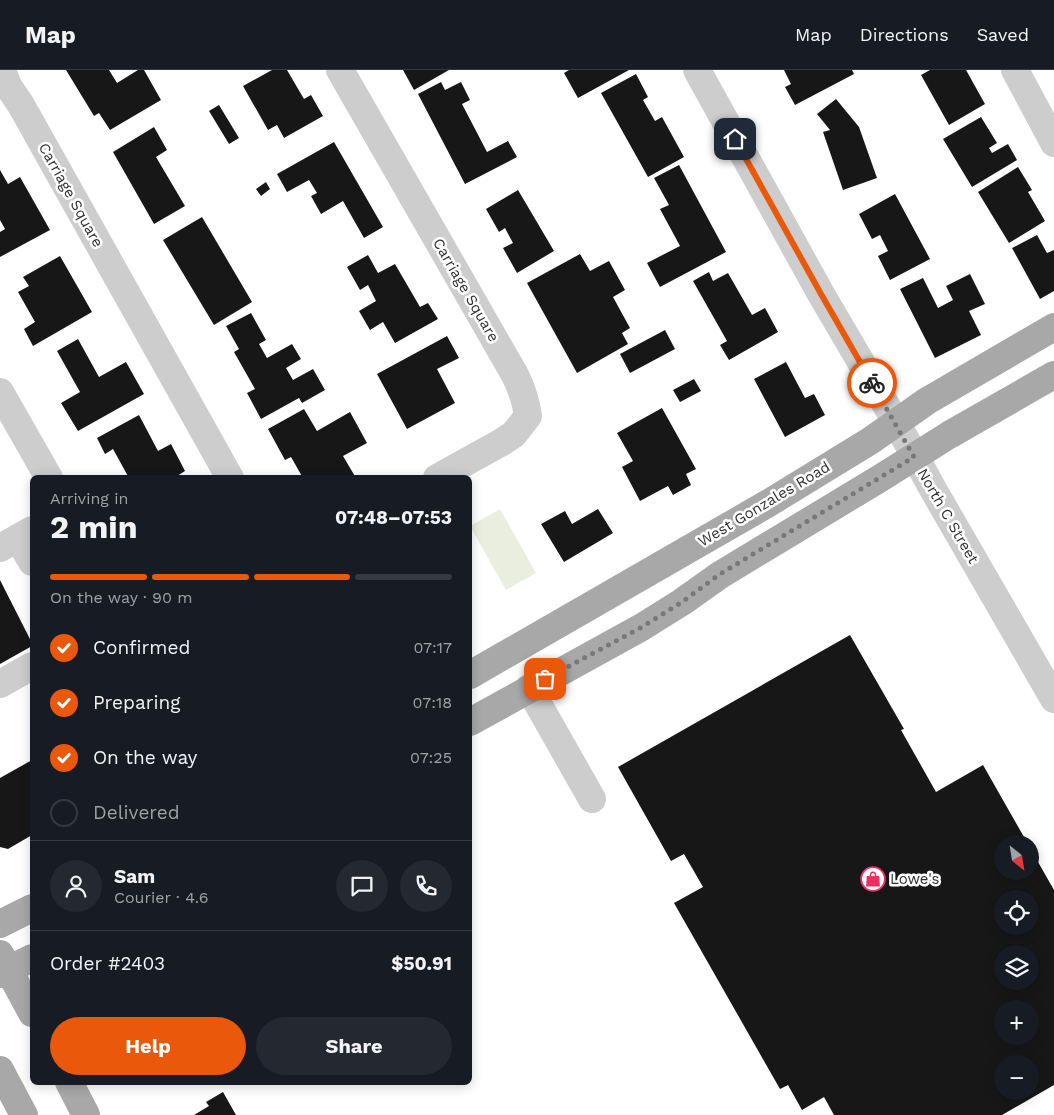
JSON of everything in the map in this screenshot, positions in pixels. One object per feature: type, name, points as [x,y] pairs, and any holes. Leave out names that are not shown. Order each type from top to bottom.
[{"type":"main road","name":"West Gonzales Road","points":[[472,674],[767,504],[870,441],[927,401],[1054,327]]},
{"type":"main road","points":[[472,721],[642,627],[682,602],[720,574],[949,435],[1054,375]]},
{"type":"main road","points":[[508,653],[529,688]]},
{"type":"main road","points":[[0,924],[30,909]]},
{"type":"main road","points":[[30,959],[3,966],[30,1010]]},
{"type":"main road","points":[[0,1070],[24,1115]]},
{"type":"main road","points":[[71,1085],[86,1115]]},
{"type":"street","name":"Carriage Square","points":[[2,70],[8,86],[21,105],[228,475]]},
{"type":"street","name":"Carriage Square","points":[[340,70],[515,375],[527,406],[528,416],[514,434],[442,475]]},
{"type":"street","name":"North C Street","points":[[697,70],[821,294],[1054,699]]},
{"type":"street","points":[[1015,70],[1047,112],[1054,143]]},
{"type":"street","points":[[0,392],[8,424],[47,475]]},
{"type":"street","points":[[17,538],[30,559]]},
{"type":"street","points":[[0,684],[30,667]]},
{"type":"street","points":[[529,688],[592,799]]},
{"type":"green space","points":[[500,509],[536,573],[506,590],[472,530],[472,525]]},
{"type":"building","points":[[66,70],[109,70],[117,83],[138,70],[144,70],[161,100],[110,130],[99,113],[94,116]]},
{"type":"building","points":[[272,70],[287,70],[304,99],[311,95],[323,116],[284,138],[277,125],[268,130],[243,86]]},
{"type":"building","points":[[403,70],[449,70],[414,90]]},
{"type":"building","points":[[569,70],[629,70],[578,98],[564,73]]},
{"type":"building","points":[[784,70],[852,70],[854,74],[795,105],[785,87],[791,84]]},
{"type":"building","points":[[930,70],[966,70],[985,104],[949,125],[921,75]]},
{"type":"building","points":[[636,74],[648,97],[643,100],[655,121],[662,117],[684,157],[648,177],[601,93]]},
{"type":"building","points":[[441,82],[445,90],[461,82],[470,100],[462,104],[487,152],[508,141],[517,157],[465,184],[418,94]]},
{"type":"building","points":[[836,99],[859,127],[877,178],[843,190],[823,132],[830,130],[817,114]]},
{"type":"building","points":[[219,105],[239,138],[229,144],[209,111]]},
{"type":"building","points":[[981,117],[997,143],[989,148],[992,153],[1008,144],[1017,160],[972,187],[943,139]]},
{"type":"building","points":[[154,127],[167,150],[156,157],[185,206],[154,224],[113,152]]},
{"type":"building","points":[[334,142],[383,227],[364,238],[343,201],[321,214],[311,196],[317,193],[309,180],[287,192],[277,174]]},
{"type":"building","points":[[679,165],[726,252],[660,287],[647,263],[680,246],[660,209],[669,205],[654,178]]},
{"type":"building","points":[[1018,167],[1032,190],[1028,192],[1045,221],[1009,243],[978,192]]},
{"type":"building","points":[[0,170],[8,184],[20,177],[50,230],[0,257],[0,232],[5,229],[0,220]]},
{"type":"building","points":[[266,182],[270,189],[261,196],[256,189]]},
{"type":"building","points":[[518,190],[554,251],[517,273],[503,248],[513,243],[505,228],[499,232],[486,209]]},
{"type":"building","points":[[895,194],[930,259],[890,280],[878,256],[888,251],[880,235],[872,239],[859,214]]},
{"type":"building","points":[[202,217],[252,302],[214,325],[163,240]]},
{"type":"building","points":[[1037,235],[1047,253],[1054,250],[1054,291],[1040,299],[1012,248]]},
{"type":"building","points":[[580,254],[590,271],[609,261],[625,290],[613,297],[630,328],[622,333],[628,344],[577,373],[527,283]]},
{"type":"building","points":[[368,255],[378,273],[395,264],[420,307],[428,303],[438,319],[395,343],[383,322],[370,330],[359,311],[376,301],[368,285],[360,290],[347,267]]},
{"type":"building","points":[[60,256],[92,312],[33,346],[24,329],[35,322],[18,292],[29,286],[23,277]]},
{"type":"building","points":[[709,272],[713,281],[728,273],[752,315],[765,308],[778,332],[729,360],[720,345],[727,341],[693,281]]},
{"type":"building","points":[[970,274],[985,304],[969,311],[981,335],[935,358],[900,289],[923,278],[938,308],[953,300],[946,286]]},
{"type":"building","points":[[251,313],[266,340],[259,344],[267,358],[292,344],[301,359],[286,368],[293,380],[313,369],[325,390],[302,403],[299,398],[261,419],[247,393],[255,389],[234,352],[239,349],[226,326]]},
{"type":"building","points":[[665,330],[675,349],[630,373],[620,354]]},
{"type":"building","points":[[447,336],[459,358],[437,369],[455,403],[407,429],[377,374]]},
{"type":"building","points":[[78,339],[99,377],[126,362],[144,394],[78,431],[61,403],[80,392],[57,351]]},
{"type":"building","points":[[786,362],[805,398],[814,394],[825,415],[785,437],[754,379]]},
{"type":"building","points":[[694,379],[701,391],[680,402],[673,390]]},
{"type":"building","points":[[662,408],[696,469],[686,474],[691,485],[673,495],[668,486],[640,501],[622,467],[633,461],[617,433]]},
{"type":"building","points":[[304,409],[317,431],[350,412],[367,443],[343,456],[354,475],[301,475],[291,457],[285,460],[268,429]]},
{"type":"building","points":[[139,415],[158,451],[171,444],[185,471],[179,475],[127,475],[113,449],[105,454],[97,438]]},
{"type":"building","points":[[598,509],[613,533],[564,562],[541,524],[565,511],[572,524]]},
{"type":"building","points":[[0,580],[30,639],[30,647],[0,664]]},
{"type":"building","name":"Lowe's","points":[[850,635],[904,729],[901,730],[936,792],[983,765],[1023,835],[994,835],[994,880],[1039,880],[1039,864],[1054,890],[1054,1085],[1039,1094],[1039,1055],[994,1055],[994,1100],[1028,1100],[1002,1115],[834,1115],[824,1097],[802,1110],[788,1085],[780,1089],[674,903],[703,887],[684,854],[671,861],[618,767]]},
{"type":"building","points":[[30,761],[30,836],[8,849],[0,847],[0,778]]},
{"type":"building","points":[[223,1092],[236,1115],[194,1115],[209,1106],[206,1102]]},
{"type":"way so far","points":[[545,679],[642,627],[682,602],[720,574],[914,457],[896,422],[872,383]]},
{"type":"place","name":"Lowe's","points":[[873,879]]},
{"type":"route","points":[[735,139],[872,383]]}]
